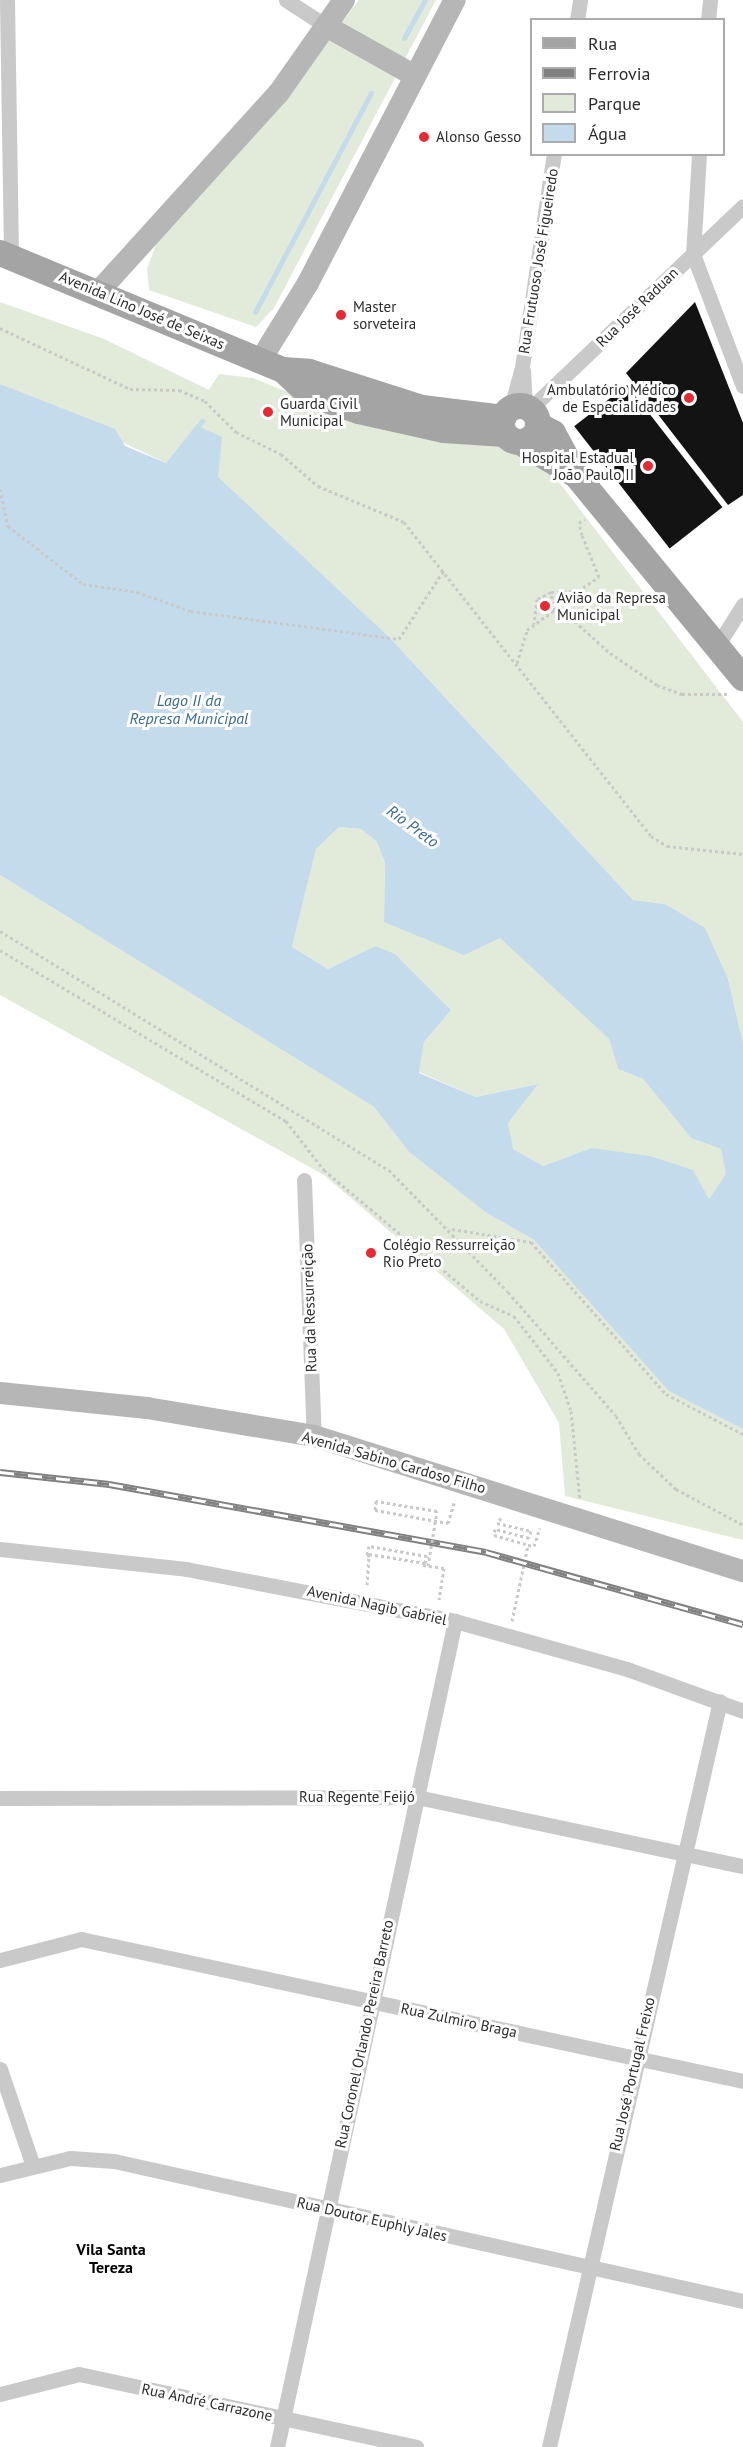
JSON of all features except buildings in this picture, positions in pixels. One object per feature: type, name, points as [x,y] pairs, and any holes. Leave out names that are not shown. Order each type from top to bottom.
[{"type":"main road","points":[[100,290],[278,94],[344,0]]},
{"type":"main road","points":[[272,365],[308,283],[455,0]]},
{"type":"main road","points":[[326,26],[415,76]]},
{"type":"main road","name":"Avenida Lino José de Seixas","points":[[5,255],[100,290],[272,365],[309,372],[422,408],[519,420],[576,475],[717,646],[737,686]]},
{"type":"main road","name":"Avenida Sabino Cardoso Filho","points":[[0,1393],[147,1408],[314,1436],[743,1571]]},
{"type":"street","points":[[5,255],[7,0]]},
{"type":"street","points":[[286,0],[326,26]]},
{"type":"street","points":[[577,18],[580,0]]},
{"type":"street","points":[[708,18],[710,0]]},
{"type":"street","name":"Rua Frutuoso José Figueiredo","points":[[519,420],[522,367],[554,156]]},
{"type":"street","points":[[699,156],[693,254],[743,386]]},
{"type":"street","name":"Rua José Raduan","points":[[519,420],[743,206]]},
{"type":"street","points":[[717,646],[743,605]]},
{"type":"street","name":"Rua da Ressurreição","points":[[304,1180],[314,1436]]},
{"type":"street","name":"Avenida Nagib Gabriel","points":[[0,1549],[186,1569],[455,1621],[505,1633],[720,1701],[743,1711]]},
{"type":"street","name":"Rua Coronel Orlando Pereira Barreto","points":[[277,2447],[370,2001],[455,1621]]},
{"type":"street","name":"Rua José Portugal Freixo","points":[[549,2447],[587,2266],[682,1853],[720,1701]]},
{"type":"street","name":"Rua Regente Feijó","points":[[0,1798],[417,1797],[743,1866]]},
{"type":"street","name":"Rua Zulmiro Braga","points":[[0,1960],[81,1938],[743,2081]]},
{"type":"street","points":[[0,2069],[33,2166]]},
{"type":"street","name":"Rua Doutor Euphly Jales","points":[[0,2175],[70,2158],[114,2161],[743,2301]]},
{"type":"street","name":"Rua André Carrazone","points":[[0,2394],[79,2373],[416,2447]]},
{"type":"path","points":[[0,328],[130,389],[179,390],[205,401],[236,432],[281,454],[318,486],[404,522],[651,836],[667,846],[743,854]]},
{"type":"path","points":[[0,489],[8,526],[83,584],[137,592],[191,611],[399,639],[444,570]]},
{"type":"path","points":[[534,624],[537,598],[551,592],[578,591],[599,576],[579,523],[601,507]]},
{"type":"path","points":[[551,592],[556,605],[610,653],[657,685],[710,698],[737,686]]},
{"type":"path","points":[[517,663],[522,639],[534,624],[556,605]]},
{"type":"path","points":[[0,931],[346,1139],[389,1170],[450,1228],[616,1416],[639,1454],[676,1489],[743,1525]]},
{"type":"path","points":[[0,950],[286,1121],[324,1170],[480,1301],[514,1316],[558,1373],[571,1411],[580,1504]]},
{"type":"path","points":[[450,1228],[531,1242],[666,1394],[743,1434]]},
{"type":"path","points":[[428,1566],[437,1511],[376,1501],[375,1510],[448,1522],[456,1497]]},
{"type":"path","points":[[498,1517],[540,1528],[534,1546],[528,1545],[494,1535],[495,1529],[529,1538],[531,1531],[497,1523],[498,1517]]},
{"type":"path","points":[[505,1633],[528,1545]]},
{"type":"path","points":[[363,1585],[369,1554],[425,1563],[427,1556],[369,1546],[367,1555],[372,1556],[428,1566],[444,1568],[441,1601]]},
{"type":"green space","points":[[359,0],[436,0],[274,308],[256,327],[149,290],[147,269],[158,239],[260,129]]},
{"type":"green space","points":[[0,302],[104,339],[209,390],[219,374],[253,378],[315,403],[504,445],[542,460],[743,722],[743,1043],[728,979],[665,904],[633,900],[390,638],[217,477],[196,425],[166,463],[0,384]]},
{"type":"green space","points":[[339,827],[361,829],[377,842],[385,863],[384,922],[500,937],[609,1039],[618,1069],[643,1079],[691,1138],[721,1149],[727,1174],[708,1200],[591,1148],[543,1166],[512,1149],[508,1123],[537,1084],[476,1097],[419,1072],[424,1042],[451,1010],[375,946],[328,969],[292,947],[316,848]]},
{"type":"green space","points":[[0,875],[374,1107],[409,1152],[485,1212],[534,1240],[669,1390],[743,1429],[743,1540],[565,1496],[559,1423],[504,1329],[324,1175],[0,995]]},
{"type":"water","name":"Lago II da Represa Municipal","points":[[0,384],[115,429],[125,446],[166,463],[196,425],[222,437],[218,477],[390,638],[633,900],[665,904],[705,928],[728,979],[743,1043],[743,1429],[669,1391],[534,1240],[485,1212],[409,1152],[374,1107],[0,875]],"holes":[[[339,827],[361,829],[377,842],[385,863],[384,922],[464,955],[500,938],[609,1039],[618,1069],[643,1079],[691,1138],[721,1149],[726,1174],[709,1199],[693,1170],[650,1156],[591,1148],[543,1166],[513,1149],[508,1123],[538,1084],[476,1097],[419,1073],[424,1042],[451,1010],[395,954],[375,946],[328,969],[292,947],[316,849]]]},
{"type":"waterway","points":[[404,38],[425,0]]},
{"type":"waterway","points":[[255,312],[371,93]]},
{"type":"waterway","points":[[194,431],[202,421]]},
{"type":"railway","points":[[0,1472],[109,1484],[486,1552],[743,1624]]},
{"type":"place","name":"Alonso Gesso","points":[[424,137]]},
{"type":"place","name":"Master sorveteira","points":[[341,315]]},
{"type":"place","name":"Ambulatório Médico de Especialidades","points":[[689,398]]},
{"type":"place","name":"Guarda Civil Municipal","points":[[268,412]]},
{"type":"place","name":"Hospital Estadual João Paulo II","points":[[648,466]]},
{"type":"place","name":"Avião da Represa Municipal","points":[[545,606]]},
{"type":"place","name":"Colégio Ressurreição Rio Preto","points":[[371,1253]]},
{"type":"district","name":"Vila Santa Tereza","points":[[111,2258]]},
{"type":"water label","name":"Rio Preto","points":[[413,826]]}]
